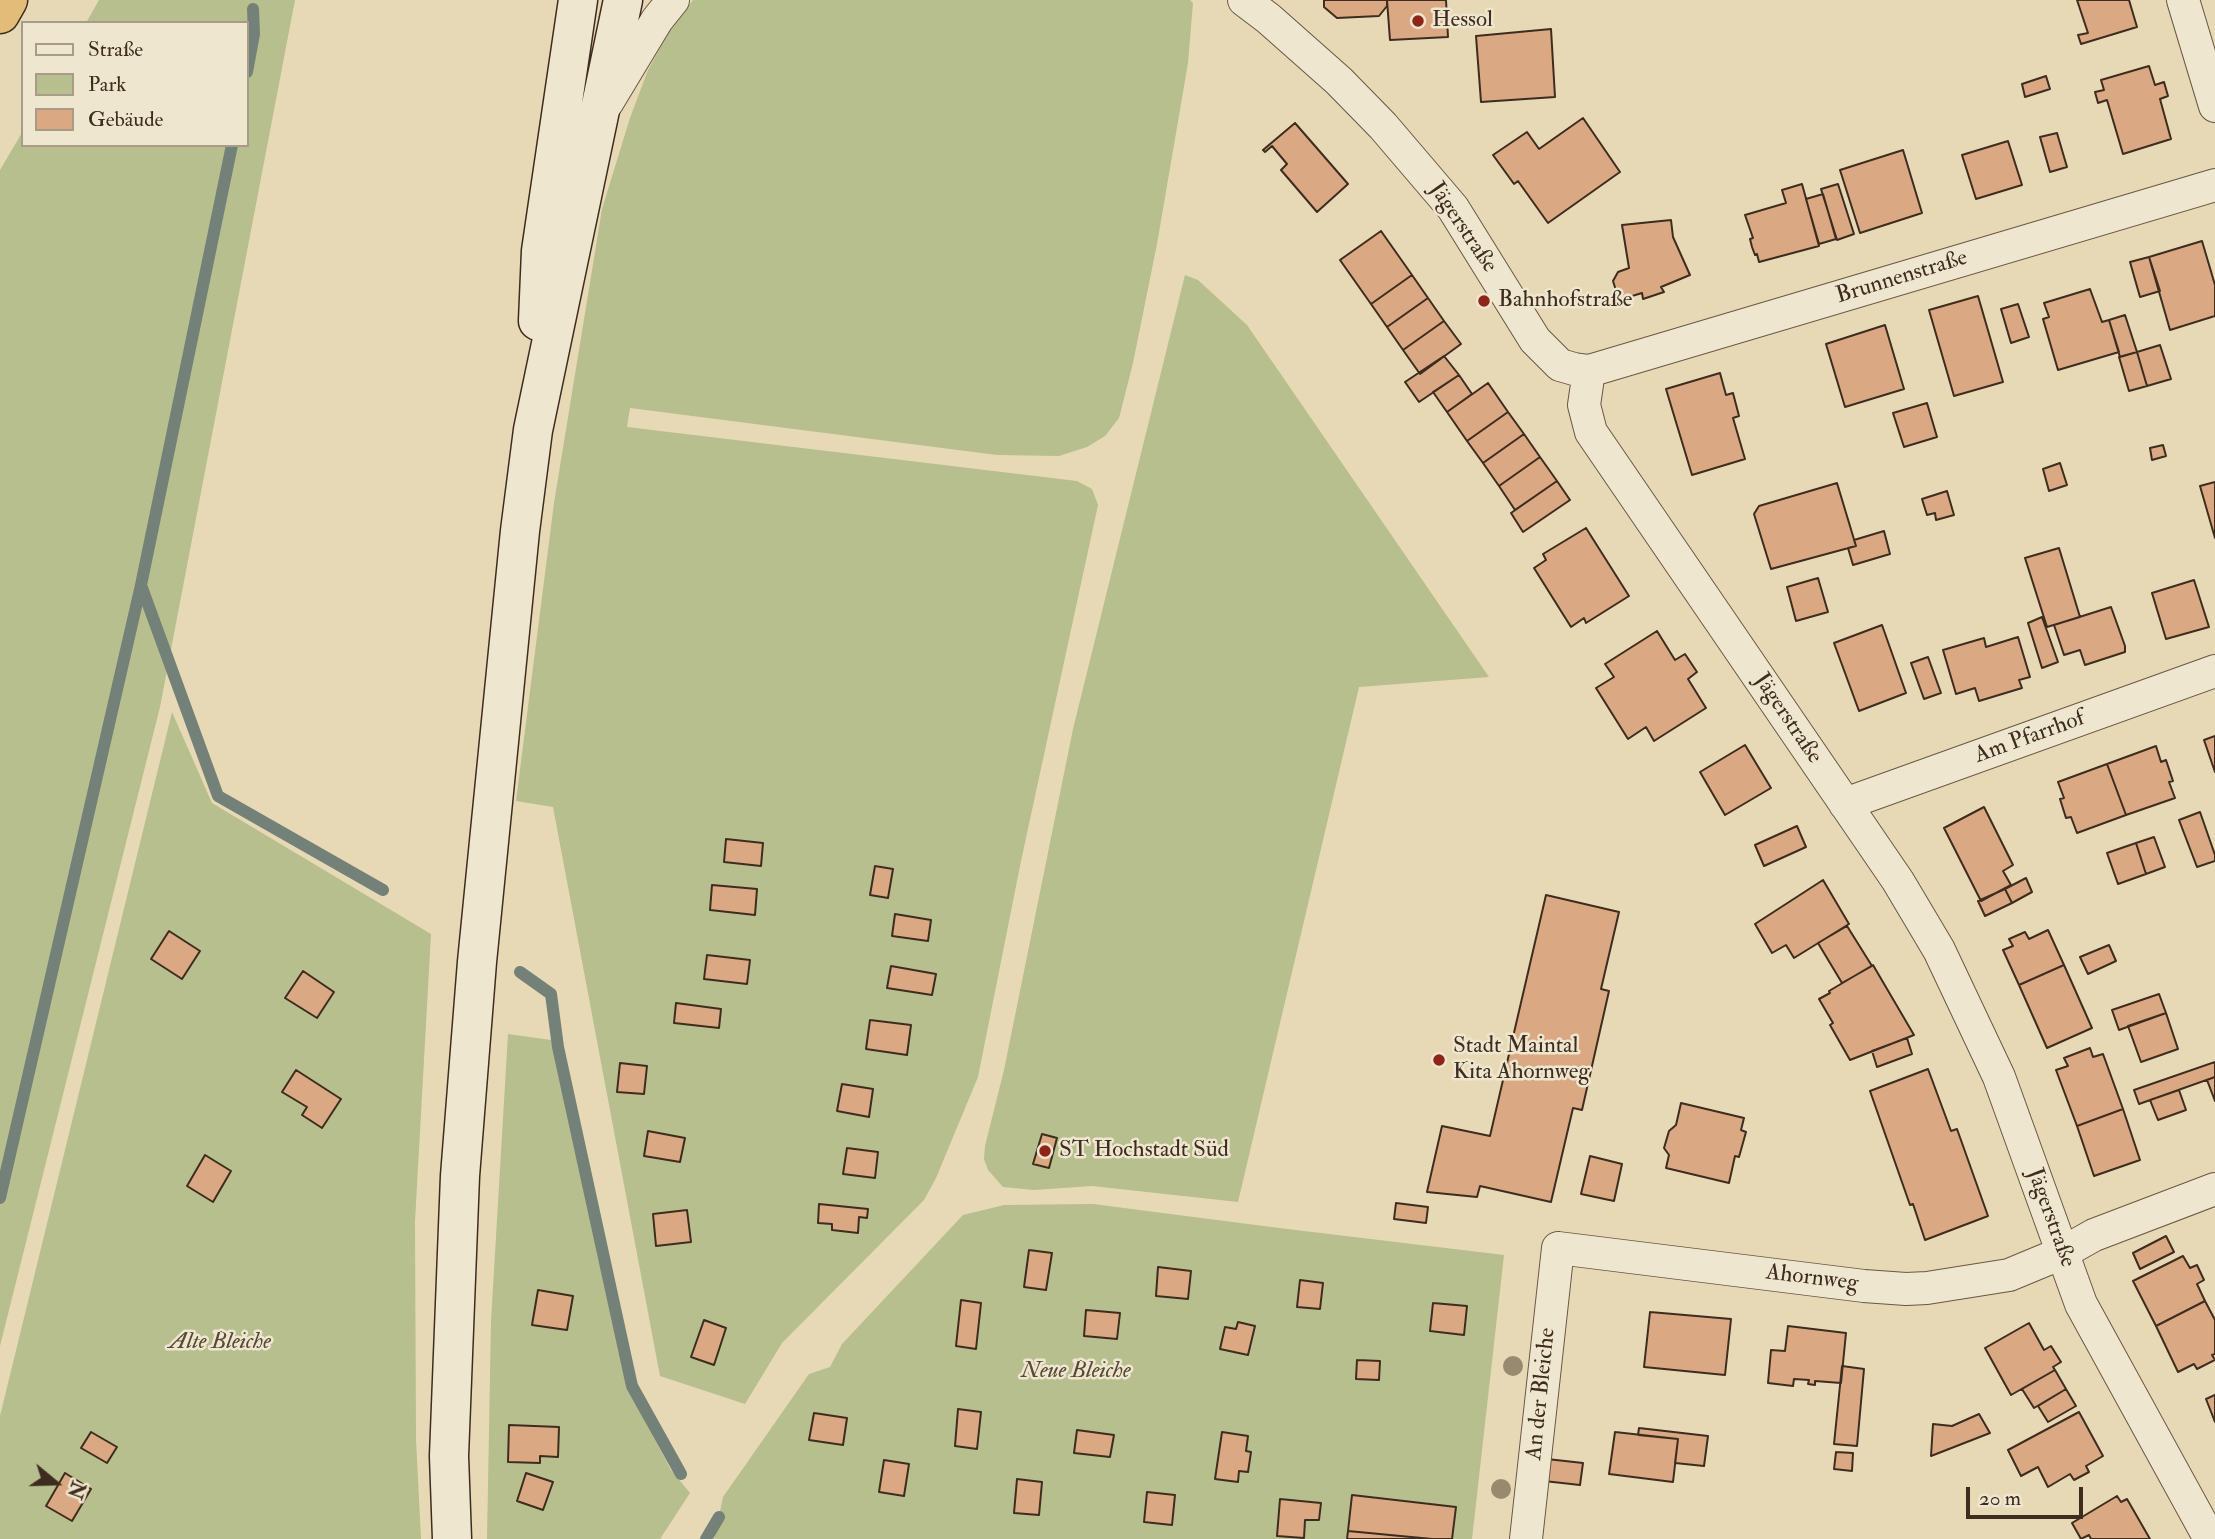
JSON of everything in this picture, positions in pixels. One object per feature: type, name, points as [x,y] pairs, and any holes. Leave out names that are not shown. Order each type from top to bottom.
[{"type":"highway","points":[[0,14],[8,0]]},
{"type":"main road","points":[[452,1539],[449,1456],[460,1176],[477,962],[520,531],[533,430],[541,251],[578,0]]},
{"type":"main road","points":[[533,430],[623,0]]},
{"type":"street","points":[[597,119],[657,20],[673,0]]},
{"type":"street","name":"Jägerstraße","points":[[1244,0],[1339,81],[1419,166],[1453,208],[1535,340],[1560,365],[1589,371],[1584,405],[1591,432],[1898,881],[1939,950],[1999,1077],[2081,1304],[2210,1539]]},
{"type":"street","points":[[2183,0],[2215,106]]},
{"type":"street","name":"Brunnenstraße","points":[[1589,371],[2215,185]]},
{"type":"street","name":"Am Pfarrhof","points":[[1845,804],[2215,671]]},
{"type":"street","name":"Ahornweg","points":[[1558,1248],[1906,1289],[1946,1286],[2010,1275],[2062,1253],[2094,1235],[2215,1189]]},
{"type":"street","name":"An der Bleiche","points":[[1526,1539],[1558,1248]]},
{"type":"green space","points":[[99,0],[295,0],[160,707],[0,1346],[0,170],[21,134],[21,147],[248,147],[248,21],[87,21]]},
{"type":"green space","points":[[693,0],[1190,0],[1193,3],[1188,63],[1157,244],[1133,363],[1119,418],[1105,436],[1087,447],[1059,456],[997,455],[630,408],[627,427],[1077,481],[1092,489],[1098,505],[1021,861],[978,1077],[936,1178],[924,1200],[782,1343],[745,1404],[660,1376],[553,807],[516,801],[554,503],[602,209],[648,70],[671,28]]},
{"type":"green space","points":[[1185,275],[1198,280],[1247,325],[1489,677],[1359,687],[1238,1202],[1092,1186],[1034,1190],[1003,1187],[988,1170],[984,1159],[985,1146],[1004,1070],[1073,729]]},
{"type":"green space","name":"Alte Bleiche","points":[[172,712],[212,803],[431,934],[415,1221],[416,1439],[421,1539],[0,1539],[0,1416]]},
{"type":"green space","points":[[508,1034],[551,1040],[631,1395],[671,1470],[690,1493],[660,1539],[487,1539],[491,1321]]},
{"type":"green space","name":"Neue Bleiche","points":[[1093,1204],[1504,1255],[1472,1539],[714,1539],[723,1497],[809,1374],[830,1367],[842,1344],[963,1215],[1004,1205]]},
{"type":"building","points":[[1324,0],[1387,0],[1387,6],[1379,16],[1337,18],[1324,7]]},
{"type":"building","name":"Hessol","points":[[1387,0],[1446,0],[1448,37],[1390,40]]},
{"type":"building","points":[[2077,0],[2129,0],[2137,27],[2081,44],[2078,35],[2088,33]]},
{"type":"building","points":[[1551,29],[1555,97],[1481,102],[1476,36]]},
{"type":"building","points":[[2149,66],[2155,85],[2164,82],[2168,96],[2160,99],[2171,139],[2123,154],[2107,100],[2098,103],[2095,92],[2104,90],[2101,80]]},
{"type":"building","points":[[2046,76],[2050,89],[2025,97],[2022,84]]},
{"type":"building","points":[[1583,118],[1620,172],[1548,223],[1518,181],[1514,184],[1493,155],[1527,132],[1539,149]]},
{"type":"building","points":[[1295,123],[1348,184],[1317,212],[1281,170],[1287,164],[1272,146],[1265,152],[1263,150]]},
{"type":"building","points":[[2057,133],[2067,167],[2050,172],[2040,137]]},
{"type":"building","points":[[2008,141],[2022,185],[1976,199],[1962,155]]},
{"type":"building","points":[[1903,150],[1922,213],[1860,233],[1840,170]]},
{"type":"building","points":[[1802,184],[1819,246],[1759,262],[1752,247],[1750,239],[1753,238],[1745,215],[1786,203],[1782,190]]},
{"type":"building","points":[[1838,184],[1854,234],[1837,240],[1821,189]]},
{"type":"building","points":[[1823,194],[1836,239],[1819,244],[1806,199]]},
{"type":"building","points":[[1671,220],[1673,237],[1690,275],[1661,287],[1664,292],[1643,299],[1642,293],[1619,300],[1613,281],[1618,272],[1629,268],[1622,225]]},
{"type":"building","points":[[1381,231],[1412,275],[1371,304],[1340,260]]},
{"type":"building","points":[[2202,241],[2215,285],[2215,316],[2170,330],[2149,257]]},
{"type":"building","points":[[2149,257],[2160,291],[2140,297],[2130,262]]},
{"type":"building","points":[[1412,275],[1428,298],[1387,327],[1371,304]]},
{"type":"building","points":[[2090,289],[2102,322],[2109,320],[2119,352],[2058,370],[2043,319],[2049,317],[2044,303]]},
{"type":"building","points":[[1978,296],[2003,382],[1954,396],[1929,310]]},
{"type":"building","points":[[1428,298],[1444,321],[1403,350],[1387,327]]},
{"type":"building","points":[[2018,304],[2029,337],[2011,343],[2001,309]]},
{"type":"building","points":[[2125,315],[2137,352],[2120,357],[2109,320]]},
{"type":"building","points":[[1444,321],[1461,344],[1420,374],[1403,350]]},
{"type":"building","points":[[1885,325],[1904,389],[1845,407],[1826,344]]},
{"type":"building","points":[[2160,345],[2171,379],[2147,386],[2137,352]]},
{"type":"building","points":[[2137,352],[2147,386],[2129,391],[2119,357]]},
{"type":"building","points":[[1444,356],[1459,375],[1419,402],[1405,382]]},
{"type":"building","points":[[1720,373],[1726,395],[1733,393],[1739,416],[1733,418],[1745,459],[1692,475],[1666,389]]},
{"type":"building","points":[[1459,375],[1472,394],[1447,412],[1433,392]]},
{"type":"building","points":[[1488,383],[1508,412],[1467,441],[1447,412]]},
{"type":"building","points":[[1927,403],[1937,437],[1904,447],[1893,413]]},
{"type":"building","points":[[1508,412],[1524,434],[1483,463],[1467,441]]},
{"type":"building","points":[[1524,434],[1540,457],[1499,486],[1483,463]]},
{"type":"building","points":[[2163,445],[2166,456],[2152,460],[2150,448]]},
{"type":"building","points":[[1540,457],[1557,481],[1515,510],[1499,486]]},
{"type":"building","points":[[2060,463],[2067,485],[2049,491],[2043,469]]},
{"type":"building","points":[[1557,481],[1570,500],[1523,532],[1511,513]]},
{"type":"building","points":[[2215,482],[2215,538],[2200,486]]},
{"type":"building","points":[[1837,483],[1856,546],[1771,569],[1754,514],[1759,506]]},
{"type":"building","points":[[1947,491],[1954,515],[1936,520],[1935,513],[1927,515],[1922,499]]},
{"type":"building","points":[[1586,528],[1629,596],[1586,623],[1584,618],[1571,627],[1534,568],[1546,560],[1543,554]]},
{"type":"building","points":[[1884,531],[1890,554],[1853,565],[1848,548],[1856,546],[1854,540]]},
{"type":"building","points":[[2059,548],[2080,617],[2047,627],[2025,558]]},
{"type":"building","points":[[1818,578],[1828,612],[1796,621],[1787,587]]},
{"type":"building","points":[[2194,580],[2209,627],[2166,639],[2152,593]]},
{"type":"building","points":[[2111,607],[2125,652],[2085,665],[2080,650],[2064,655],[2054,625]]},
{"type":"building","points":[[2042,617],[2058,662],[2042,668],[2028,623]]},
{"type":"building","points":[[1882,625],[1906,693],[1859,711],[1834,643]]},
{"type":"building","points":[[1657,631],[1675,660],[1685,654],[1697,672],[1688,679],[1706,708],[1654,741],[1646,727],[1628,739],[1596,688],[1614,677],[1605,664]]},
{"type":"building","points":[[2018,637],[2030,677],[2019,680],[2022,688],[1979,701],[1975,688],[1956,694],[1943,650],[1984,638],[1986,647]]},
{"type":"building","points":[[1928,657],[1941,693],[1924,699],[1911,663]]},
{"type":"building","points":[[2215,736],[2215,772],[2204,740]]},
{"type":"building","points":[[1745,745],[1771,788],[1725,815],[1700,772]]},
{"type":"building","points":[[2156,746],[2161,762],[2166,760],[2173,781],[2169,782],[2175,798],[2126,815],[2107,764]]},
{"type":"building","points":[[2107,764],[2126,815],[2077,833],[2071,817],[2066,818],[2060,799],[2064,798],[2058,782]]},
{"type":"building","points":[[1984,807],[2013,865],[2003,871],[2011,885],[1981,901],[1944,828]]},
{"type":"building","points":[[2200,812],[2215,861],[2197,867],[2179,820]]},
{"type":"building","points":[[1797,826],[1806,847],[1764,866],[1755,845]]},
{"type":"building","points":[[2154,837],[2165,867],[2146,874],[2136,843]]},
{"type":"building","points":[[726,839],[763,843],[761,866],[724,862]]},
{"type":"building","points":[[2136,843],[2146,874],[2118,884],[2107,853]]},
{"type":"building","points":[[875,866],[893,869],[888,898],[870,895]]},
{"type":"building","points":[[2026,878],[2032,892],[2012,903],[2005,889]]},
{"type":"building","points":[[1823,880],[1849,924],[1794,958],[1786,945],[1772,953],[1755,924]]},
{"type":"building","points":[[712,885],[757,889],[755,915],[710,910]]},
{"type":"building","points":[[2005,889],[2012,903],[1985,916],[1978,901]]},
{"type":"building","points":[[1546,895],[1619,912],[1601,989],[1609,991],[1582,1110],[1573,1108],[1551,1202],[1480,1186],[1477,1197],[1427,1192],[1442,1126],[1490,1136]]},
{"type":"building","points":[[895,914],[931,920],[928,941],[892,936]]},
{"type":"building","points":[[1847,926],[1872,966],[1842,983],[1818,943]]},
{"type":"building","points":[[2048,930],[2064,965],[2019,985],[2003,950],[2013,946],[2009,939],[2025,932],[2029,939]]},
{"type":"building","points":[[169,931],[200,951],[182,979],[151,959]]},
{"type":"building","points":[[2109,945],[2116,961],[2088,974],[2080,957]]},
{"type":"building","points":[[707,955],[750,960],[747,984],[704,979]]},
{"type":"building","points":[[1873,965],[1914,1035],[1850,1060],[1819,999]]},
{"type":"building","points":[[2064,965],[2092,1028],[2047,1048],[2019,985]]},
{"type":"building","points":[[891,966],[936,974],[932,995],[887,988]]},
{"type":"building","points":[[303,971],[334,992],[317,1018],[285,998]]},
{"type":"building","points":[[2159,994],[2166,1013],[2119,1030],[2112,1010]]},
{"type":"building","points":[[676,1003],[721,1009],[719,1028],[674,1023]]},
{"type":"building","points":[[2166,1013],[2178,1049],[2141,1062],[2128,1026]]},
{"type":"building","points":[[870,1020],[911,1025],[907,1055],[866,1049]]},
{"type":"building","points":[[1907,1038],[1912,1054],[1877,1067],[1872,1051]]},
{"type":"building","points":[[2090,1048],[2093,1057],[2103,1054],[2123,1109],[2077,1126],[2056,1070],[2068,1066],[2064,1058]]},
{"type":"building","points":[[2215,1062],[2215,1077],[2139,1104],[2134,1090]]},
{"type":"building","points":[[620,1063],[647,1066],[644,1094],[617,1092]]},
{"type":"building","points":[[1928,1069],[1951,1131],[1957,1129],[1988,1216],[1925,1240],[1870,1091]]},
{"type":"building","points":[[296,1070],[341,1099],[322,1128],[302,1115],[307,1107],[282,1092]]},
{"type":"building","points":[[2215,1077],[2215,1101],[2207,1080]]},
{"type":"building","points":[[842,1084],[873,1089],[869,1117],[837,1111]]},
{"type":"building","points":[[2179,1090],[2186,1110],[2158,1120],[2150,1100]]},
{"type":"building","points":[[1681,1103],[1744,1118],[1741,1130],[1746,1132],[1739,1157],[1735,1156],[1729,1183],[1666,1168],[1669,1155],[1664,1148],[1669,1131],[1676,1125]]},
{"type":"building","points":[[2123,1109],[2140,1160],[2094,1176],[2077,1126]]},
{"type":"building","points":[[648,1131],[685,1138],[680,1162],[644,1156]]},
{"type":"building","name":"ST Hochstadt Süd","points":[[1042,1134],[1057,1138],[1049,1168],[1033,1164]]},
{"type":"building","points":[[847,1148],[878,1152],[875,1178],[843,1174]]},
{"type":"building","points":[[205,1155],[231,1171],[213,1202],[187,1186]]},
{"type":"building","points":[[1590,1156],[1622,1164],[1614,1201],[1581,1194]]},
{"type":"building","points":[[1396,1203],[1428,1207],[1426,1223],[1394,1219]]},
{"type":"building","points":[[819,1204],[868,1209],[867,1218],[859,1217],[858,1233],[832,1230],[832,1224],[818,1223]]},
{"type":"building","points":[[687,1210],[691,1242],[656,1246],[653,1214]]},
{"type":"building","points":[[2166,1236],[2174,1252],[2140,1269],[2133,1253]]},
{"type":"building","points":[[1029,1250],[1052,1253],[1046,1290],[1024,1287]]},
{"type":"building","points":[[2183,1256],[2190,1268],[2197,1265],[2204,1280],[2197,1284],[2205,1301],[2156,1326],[2133,1281]]},
{"type":"building","points":[[1158,1267],[1191,1271],[1188,1299],[1156,1296]]},
{"type":"building","points":[[1300,1280],[1323,1283],[1320,1309],[1297,1307]]},
{"type":"building","points":[[538,1290],[573,1296],[567,1330],[532,1325]]},
{"type":"building","points":[[961,1300],[981,1303],[976,1349],[956,1346]]},
{"type":"building","points":[[2205,1301],[2215,1320],[2215,1354],[2212,1355],[2215,1360],[2197,1369],[2194,1364],[2178,1372],[2156,1326]]},
{"type":"building","points":[[1433,1303],[1467,1306],[1464,1335],[1430,1331]]},
{"type":"building","points":[[1086,1310],[1120,1313],[1117,1339],[1084,1336]]},
{"type":"building","points":[[1650,1312],[1731,1319],[1725,1375],[1644,1367]]},
{"type":"building","points":[[704,1320],[726,1328],[714,1365],[691,1357]]},
{"type":"building","points":[[1238,1322],[1255,1326],[1248,1355],[1220,1349],[1225,1327],[1236,1329]]},
{"type":"building","points":[[2029,1323],[2044,1350],[2051,1346],[2061,1362],[2053,1367],[2055,1370],[2011,1395],[1985,1348]]},
{"type":"building","points":[[1788,1326],[1846,1333],[1841,1383],[1815,1381],[1815,1385],[1808,1384],[1809,1380],[1794,1379],[1793,1386],[1768,1383],[1771,1350],[1785,1351]]},
{"type":"building","points":[[1357,1360],[1380,1361],[1379,1380],[1356,1379]]},
{"type":"building","points":[[1842,1366],[1864,1369],[1857,1446],[1834,1444]]},
{"type":"building","points":[[2055,1370],[2066,1389],[2034,1408],[2022,1389]]},
{"type":"building","points":[[2066,1389],[2076,1406],[2048,1422],[2038,1406]]},
{"type":"building","points":[[2215,1395],[2215,1422],[2206,1399]]},
{"type":"building","points":[[958,1409],[981,1412],[977,1449],[955,1446]]},
{"type":"building","points":[[2079,1412],[2103,1456],[2086,1466],[2089,1472],[2074,1480],[2070,1474],[2048,1487],[2038,1467],[2021,1476],[2008,1450]]},
{"type":"building","points":[[814,1413],[847,1418],[843,1445],[809,1440]]},
{"type":"building","points":[[1979,1414],[1990,1433],[1931,1456],[1933,1424],[1952,1426]]},
{"type":"building","points":[[509,1425],[559,1427],[558,1457],[540,1456],[540,1463],[508,1462]]},
{"type":"building","points":[[1639,1428],[1708,1436],[1704,1466],[1675,1463],[1678,1439],[1638,1435]]},
{"type":"building","points":[[1077,1430],[1114,1435],[1110,1457],[1074,1453]]},
{"type":"building","points":[[91,1432],[117,1447],[107,1463],[81,1448]]},
{"type":"building","points":[[1222,1432],[1248,1436],[1246,1451],[1251,1452],[1248,1472],[1239,1471],[1238,1482],[1215,1479]]},
{"type":"building","points":[[1615,1432],[1678,1439],[1673,1482],[1609,1474]]},
{"type":"building","points":[[1836,1452],[1853,1453],[1852,1471],[1834,1469]]},
{"type":"building","points":[[1547,1459],[1583,1463],[1580,1485],[1544,1481]]},
{"type":"building","points":[[884,1460],[909,1464],[904,1496],[879,1492]]},
{"type":"building","points":[[65,1473],[91,1489],[72,1521],[46,1506]]},
{"type":"building","points":[[526,1473],[553,1482],[543,1510],[517,1501]]},
{"type":"building","points":[[1017,1479],[1042,1482],[1039,1515],[1014,1513]]},
{"type":"building","points":[[1147,1492],[1175,1495],[1172,1525],[1144,1522]]},
{"type":"building","points":[[1352,1495],[1456,1507],[1452,1539],[1348,1531]]},
{"type":"building","points":[[2117,1496],[2121,1502],[2127,1499],[2150,1539],[2091,1539],[2089,1535],[2081,1539],[2072,1523]]},
{"type":"building","points":[[1280,1499],[1321,1503],[1319,1520],[1305,1520],[1304,1538],[1277,1536]]},
{"type":"building","points":[[1348,1531],[1432,1539],[1347,1539]]},
{"type":"waterway","points":[[248,67],[254,34],[253,9]]},
{"type":"waterway","points":[[232,147],[141,585],[218,796],[383,890]]},
{"type":"waterway","points":[[0,1198],[141,585]]},
{"type":"waterway","points":[[520,972],[551,994],[558,1047],[632,1386],[681,1474]]},
{"type":"waterway","points":[[706,1539],[719,1517]]},
{"type":"place","name":"Hessol","points":[[1418,21]]},
{"type":"place","name":"Bahnhofstraße","points":[[1484,301]]},
{"type":"place","name":"Stadt Maintal Kita Ahornweg","points":[[1439,1060]]},
{"type":"place","name":"ST Hochstadt Süd","points":[[1045,1151]]}]
